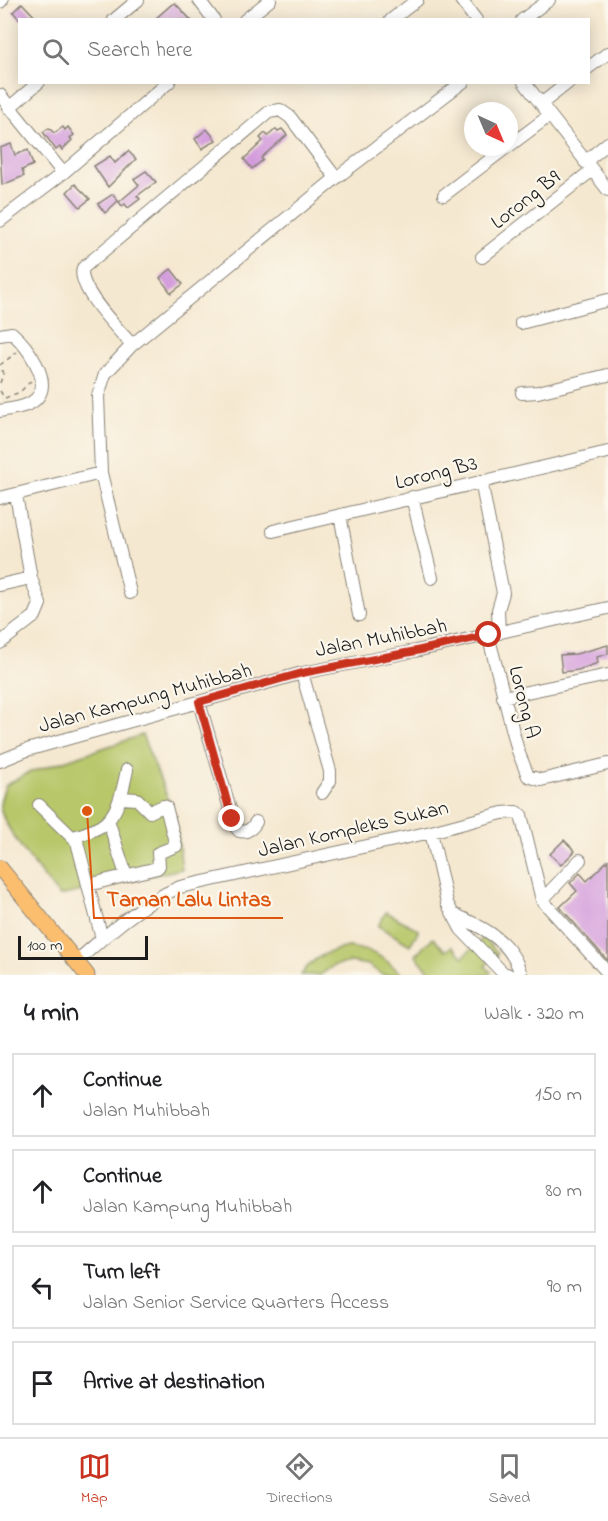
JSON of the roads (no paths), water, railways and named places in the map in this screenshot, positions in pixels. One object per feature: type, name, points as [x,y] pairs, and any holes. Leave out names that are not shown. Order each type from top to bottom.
[{"type":"main road","points":[[0,868],[87,975]]},
{"type":"street","points":[[116,18],[138,0]]},
{"type":"street","points":[[199,0],[212,18]]},
{"type":"street","points":[[248,18],[270,0]]},
{"type":"street","points":[[394,18],[417,0]]},
{"type":"street","points":[[461,0],[474,18]]},
{"type":"street","points":[[525,18],[549,0]]},
{"type":"street","points":[[590,66],[608,53]]},
{"type":"street","points":[[9,108],[37,84]]},
{"type":"street","points":[[0,221],[63,173],[167,84]]},
{"type":"street","points":[[130,593],[102,472],[98,396],[105,374],[132,345],[336,178],[460,84]]},
{"type":"street","points":[[526,84],[608,190]]},
{"type":"street","points":[[541,104],[566,84]]},
{"type":"street","points":[[0,95],[63,173]]},
{"type":"street","points":[[132,345],[85,288],[81,275],[82,268],[269,111],[280,110],[290,117],[336,178]]},
{"type":"street","points":[[518,139],[549,116]]},
{"type":"street","name":"Lorong B9","points":[[482,257],[588,166],[608,143]]},
{"type":"street","points":[[444,195],[495,156]]},
{"type":"street","points":[[521,323],[608,300]]},
{"type":"street","points":[[0,335],[12,333],[25,346],[35,360],[40,374],[41,389],[39,395],[27,405],[0,411]]},
{"type":"street","points":[[522,393],[538,392],[608,375]]},
{"type":"street","name":"Lorong B3","points":[[273,531],[608,452]]},
{"type":"street","points":[[0,498],[102,472]]},
{"type":"street","name":"Lorong A","points":[[481,481],[503,593],[494,634],[503,697],[518,751],[528,776],[541,780],[608,764]]},
{"type":"street","points":[[0,643],[35,616],[39,610],[39,600],[31,578],[16,495]]},
{"type":"street","points":[[412,497],[432,578]]},
{"type":"street","points":[[340,515],[359,615]]},
{"type":"street","points":[[0,585],[31,578]]},
{"type":"street","name":"Jalan Muhibbah","points":[[302,673],[416,651],[608,608]]},
{"type":"street","points":[[302,673],[330,771],[330,781],[322,793]]},
{"type":"street","name":"Jalan Kampung Muhibbah","points":[[0,761],[27,750],[302,673]]},
{"type":"street","points":[[503,697],[608,675]]},
{"type":"street","points":[[199,702],[235,826],[239,831],[245,831],[252,828],[256,822]]},
{"type":"street","points":[[74,837],[102,826],[108,820],[120,798],[127,770]]},
{"type":"street","points":[[88,885],[158,867],[158,853],[173,849],[176,845],[166,807],[163,806],[149,812],[137,799],[120,798]]},
{"type":"street","points":[[39,805],[77,842],[102,939]]},
{"type":"street","name":"Jalan Kompleks Sukan","points":[[76,962],[147,904],[180,887],[431,832],[502,813],[516,812],[521,815],[542,900]]},
{"type":"street","points":[[108,820],[126,875]]},
{"type":"street","points":[[431,832],[447,903],[460,929],[503,973],[509,975]]},
{"type":"street","points":[[580,860],[542,900],[608,973]]},
{"type":"street","points":[[453,914],[489,932],[509,948],[519,965],[521,975]]},
{"type":"place","name":"Taman Lalu Lintas","points":[[87,811]]}]
